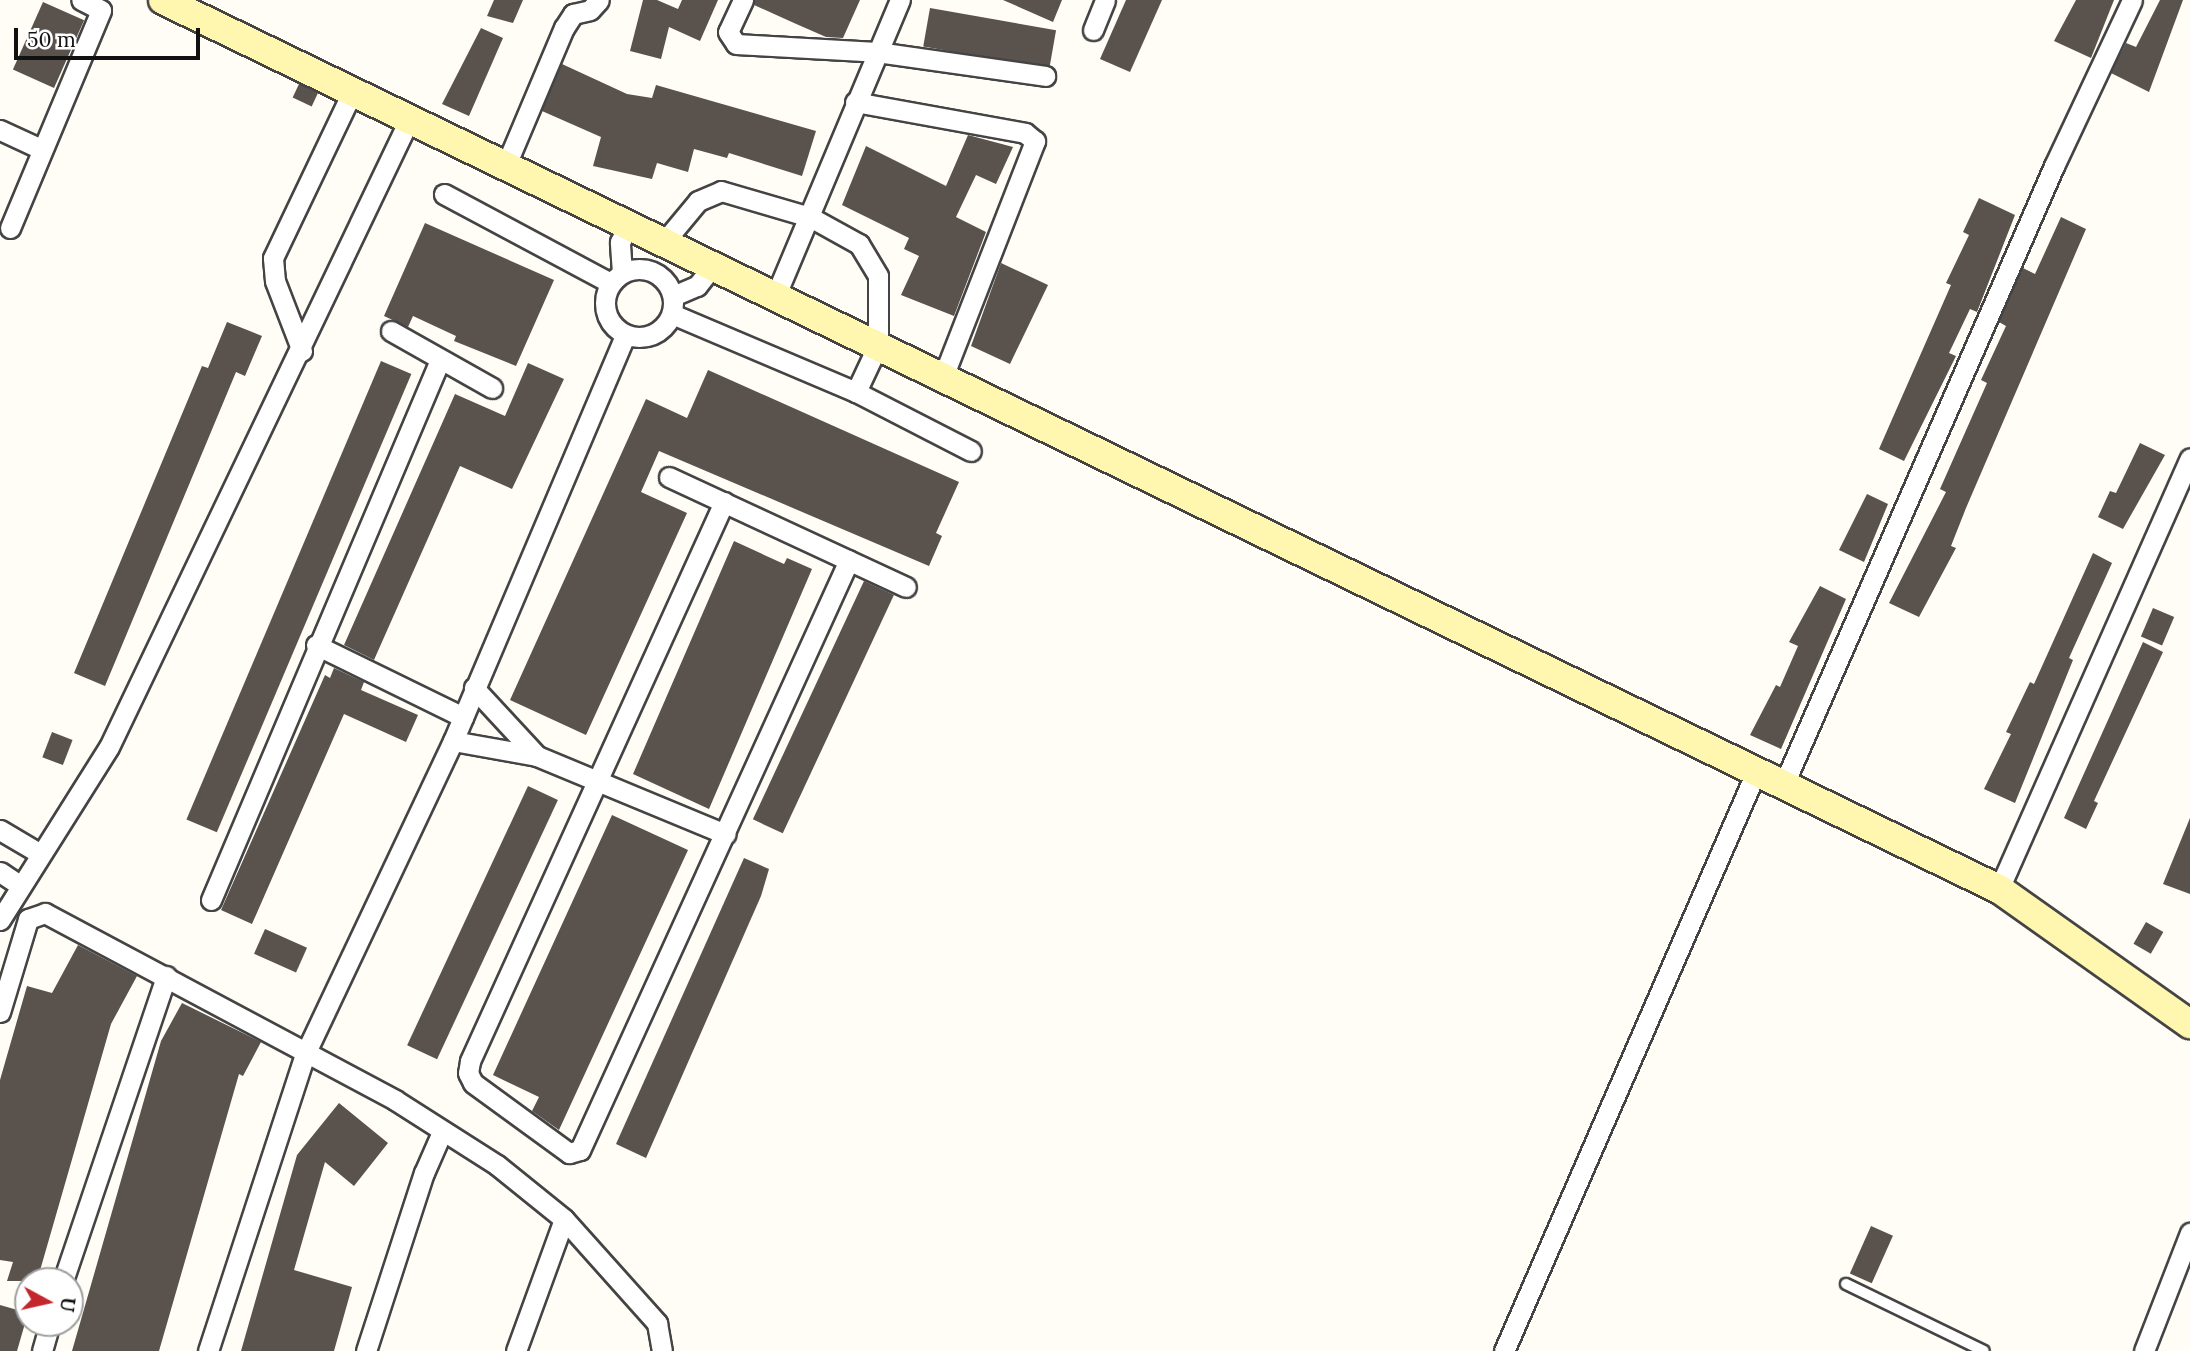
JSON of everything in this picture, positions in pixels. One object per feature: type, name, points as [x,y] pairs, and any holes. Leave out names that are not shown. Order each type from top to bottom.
[{"type":"street","points":[[10,228],[41,149],[104,5],[80,0]]},
{"type":"street","points":[[163,0],[353,90],[712,267],[944,375],[1999,889],[2190,1024]]},
{"type":"street","points":[[506,165],[564,28],[573,14],[590,10],[599,0]]},
{"type":"street","points":[[743,0],[728,32],[736,44],[1045,76]]},
{"type":"street","points":[[775,297],[900,0]]},
{"type":"street","points":[[1093,30],[1105,0]]},
{"type":"street","points":[[1783,786],[2054,166],[2132,0]]},
{"type":"street","points":[[302,351],[275,281],[273,258],[353,90]]},
{"type":"street","points":[[857,98],[1025,133],[1035,141],[944,375]]},
{"type":"street","points":[[0,920],[39,853],[82,797],[109,747],[302,351],[410,118]]},
{"type":"street","points":[[0,130],[41,149]]},
{"type":"street","points":[[664,242],[698,201],[721,191],[810,217],[859,244],[874,264],[878,276],[878,345],[856,392]]},
{"type":"street","points":[[444,194],[617,278]]},
{"type":"street","points":[[629,225],[620,242],[617,278],[606,294],[608,318],[625,335],[653,335],[672,305],[697,286],[712,267]]},
{"type":"street","points":[[617,278],[637,269],[653,272],[666,282],[672,305]]},
{"type":"street","points":[[672,305],[971,450]]},
{"type":"street","points":[[391,331],[492,388]]},
{"type":"street","points":[[208,1351],[324,1008],[453,741],[625,335]]},
{"type":"street","points":[[211,900],[316,645],[440,360]]},
{"type":"street","points":[[1999,889],[2190,458]]},
{"type":"street","points":[[669,477],[906,587]]},
{"type":"street","points":[[724,502],[468,1073],[473,1083],[569,1153],[580,1150],[849,560]]},
{"type":"street","points":[[316,645],[463,717]]},
{"type":"street","points":[[474,688],[537,756]]},
{"type":"street","points":[[453,741],[537,756],[725,834]]},
{"type":"street","points":[[1504,1351],[1756,772]]},
{"type":"street","points":[[0,830],[39,853]]},
{"type":"street","points":[[0,872],[20,886]]},
{"type":"street","points":[[0,1012],[28,919],[40,913],[166,976],[310,1043],[534,1191],[564,1219],[657,1323],[662,1351]]},
{"type":"street","points":[[68,1267],[166,976]]},
{"type":"street","points":[[366,1351],[424,1174],[443,1132]]},
{"type":"street","points":[[516,1351],[564,1219]]},
{"type":"street","points":[[2144,1351],[2190,1233]]},
{"type":"lane","points":[[1846,1284],[1984,1351]]},
{"type":"building","points":[[494,0],[523,0],[513,23],[487,16]]},
{"type":"building","points":[[643,0],[657,0],[678,9],[682,0],[718,0],[700,41],[669,27],[661,59],[630,51]]},
{"type":"building","points":[[755,0],[860,0],[843,38],[826,37],[754,5]]},
{"type":"building","points":[[1003,0],[1062,0],[1053,22]]},
{"type":"building","points":[[1126,0],[1162,0],[1130,72],[1100,59]]},
{"type":"building","points":[[2076,0],[2114,0],[2091,58],[2054,41]]},
{"type":"building","points":[[2160,0],[2183,0],[2149,92],[2111,73],[2126,43],[2136,47]]},
{"type":"building","points":[[43,2],[84,20],[54,88],[13,70]]},
{"type":"building","points":[[930,8],[1056,30],[1049,69],[923,46]]},
{"type":"building","points":[[481,28],[503,38],[469,116],[442,104]]},
{"type":"building","points":[[562,64],[627,94],[652,98],[656,85],[816,131],[802,176],[729,153],[727,158],[694,149],[688,172],[657,163],[652,179],[593,166],[601,137],[542,111]]},
{"type":"building","points":[[299,84],[318,93],[312,106],[293,98]]},
{"type":"building","points":[[968,135],[1013,147],[996,184],[976,175],[956,217],[986,232],[954,316],[901,295],[919,256],[904,249],[909,238],[842,205],[866,146],[946,186]]},
{"type":"building","points":[[1979,198],[2015,215],[1977,312],[1970,309],[1949,353],[1956,356],[1904,461],[1879,449],[1951,285],[1946,283],[1969,235],[1963,232]]},
{"type":"building","points":[[2061,217],[2086,229],[1966,508],[1951,546],[1956,548],[1919,617],[1889,603],[1946,492],[1940,489],[1987,383],[1981,380],[2006,326],[1999,322],[2023,268],[2035,274]]},
{"type":"building","points":[[425,223],[554,280],[516,366],[454,341],[456,336],[413,316],[408,327],[384,316]]},
{"type":"building","points":[[1001,263],[1048,285],[1010,364],[971,346]]},
{"type":"building","points":[[227,322],[262,336],[245,376],[236,372],[105,686],[74,673],[202,366],[208,368]]},
{"type":"building","points":[[381,361],[411,374],[217,832],[186,819]]},
{"type":"building","points":[[528,363],[564,379],[512,489],[460,466],[374,660],[344,645],[455,394],[505,416]]},
{"type":"building","points":[[708,370],[959,482],[936,533],[942,536],[929,566],[659,451],[641,492],[687,513],[586,735],[510,700],[646,399],[687,418]]},
{"type":"building","points":[[2140,443],[2165,455],[2123,529],[2098,517],[2110,491],[2116,493]]},
{"type":"building","points":[[1867,494],[1888,504],[1864,562],[1839,550]]},
{"type":"building","points":[[734,541],[784,564],[787,558],[812,569],[709,809],[633,774]]},
{"type":"building","points":[[2093,553],[2112,563],[2069,658],[2073,660],[2015,803],[1984,789],[2011,734],[2006,732],[2030,682],[2034,684]]},
{"type":"building","points":[[864,581],[894,595],[783,833],[753,819]]},
{"type":"building","points":[[1820,586],[1846,599],[1781,749],[1750,735],[1776,685],[1780,687],[1798,646],[1789,642]]},
{"type":"building","points":[[2153,608],[2174,617],[2162,646],[2141,637]]},
{"type":"building","points":[[2143,642],[2163,652],[2094,801],[2098,803],[2086,829],[2064,818]]},
{"type":"building","points":[[334,668],[364,682],[361,690],[418,715],[406,742],[344,714],[252,924],[221,910],[325,675],[330,678]]},
{"type":"building","points":[[52,732],[73,740],[63,765],[42,757]]},
{"type":"building","points":[[528,786],[558,800],[437,1059],[407,1045]]},
{"type":"building","points":[[612,815],[688,850],[559,1130],[532,1111],[539,1097],[493,1075]]},
{"type":"building","points":[[2190,818],[2190,894],[2163,884]]},
{"type":"building","points":[[744,858],[769,869],[761,896],[646,1158],[616,1144]]},
{"type":"building","points":[[2146,922],[2163,932],[2151,954],[2134,944]]},
{"type":"building","points":[[265,929],[307,948],[296,972],[254,954]]},
{"type":"building","points":[[78,945],[137,976],[111,1024],[41,1267],[14,1267],[14,1281],[7,1281],[13,1262],[0,1260],[0,1080],[27,986],[52,993]]},
{"type":"building","points":[[182,1003],[261,1042],[243,1076],[239,1074],[159,1351],[72,1351],[76,1337],[84,1337],[84,1309],[161,1041]]},
{"type":"building","points":[[339,1103],[388,1143],[354,1186],[325,1162],[294,1270],[352,1287],[334,1351],[241,1351],[297,1155]]},
{"type":"building","points":[[1871,1226],[1893,1236],[1872,1283],[1850,1274]]},
{"type":"building","points":[[0,1305],[14,1309],[14,1337],[21,1337],[17,1351],[0,1351]]}]
